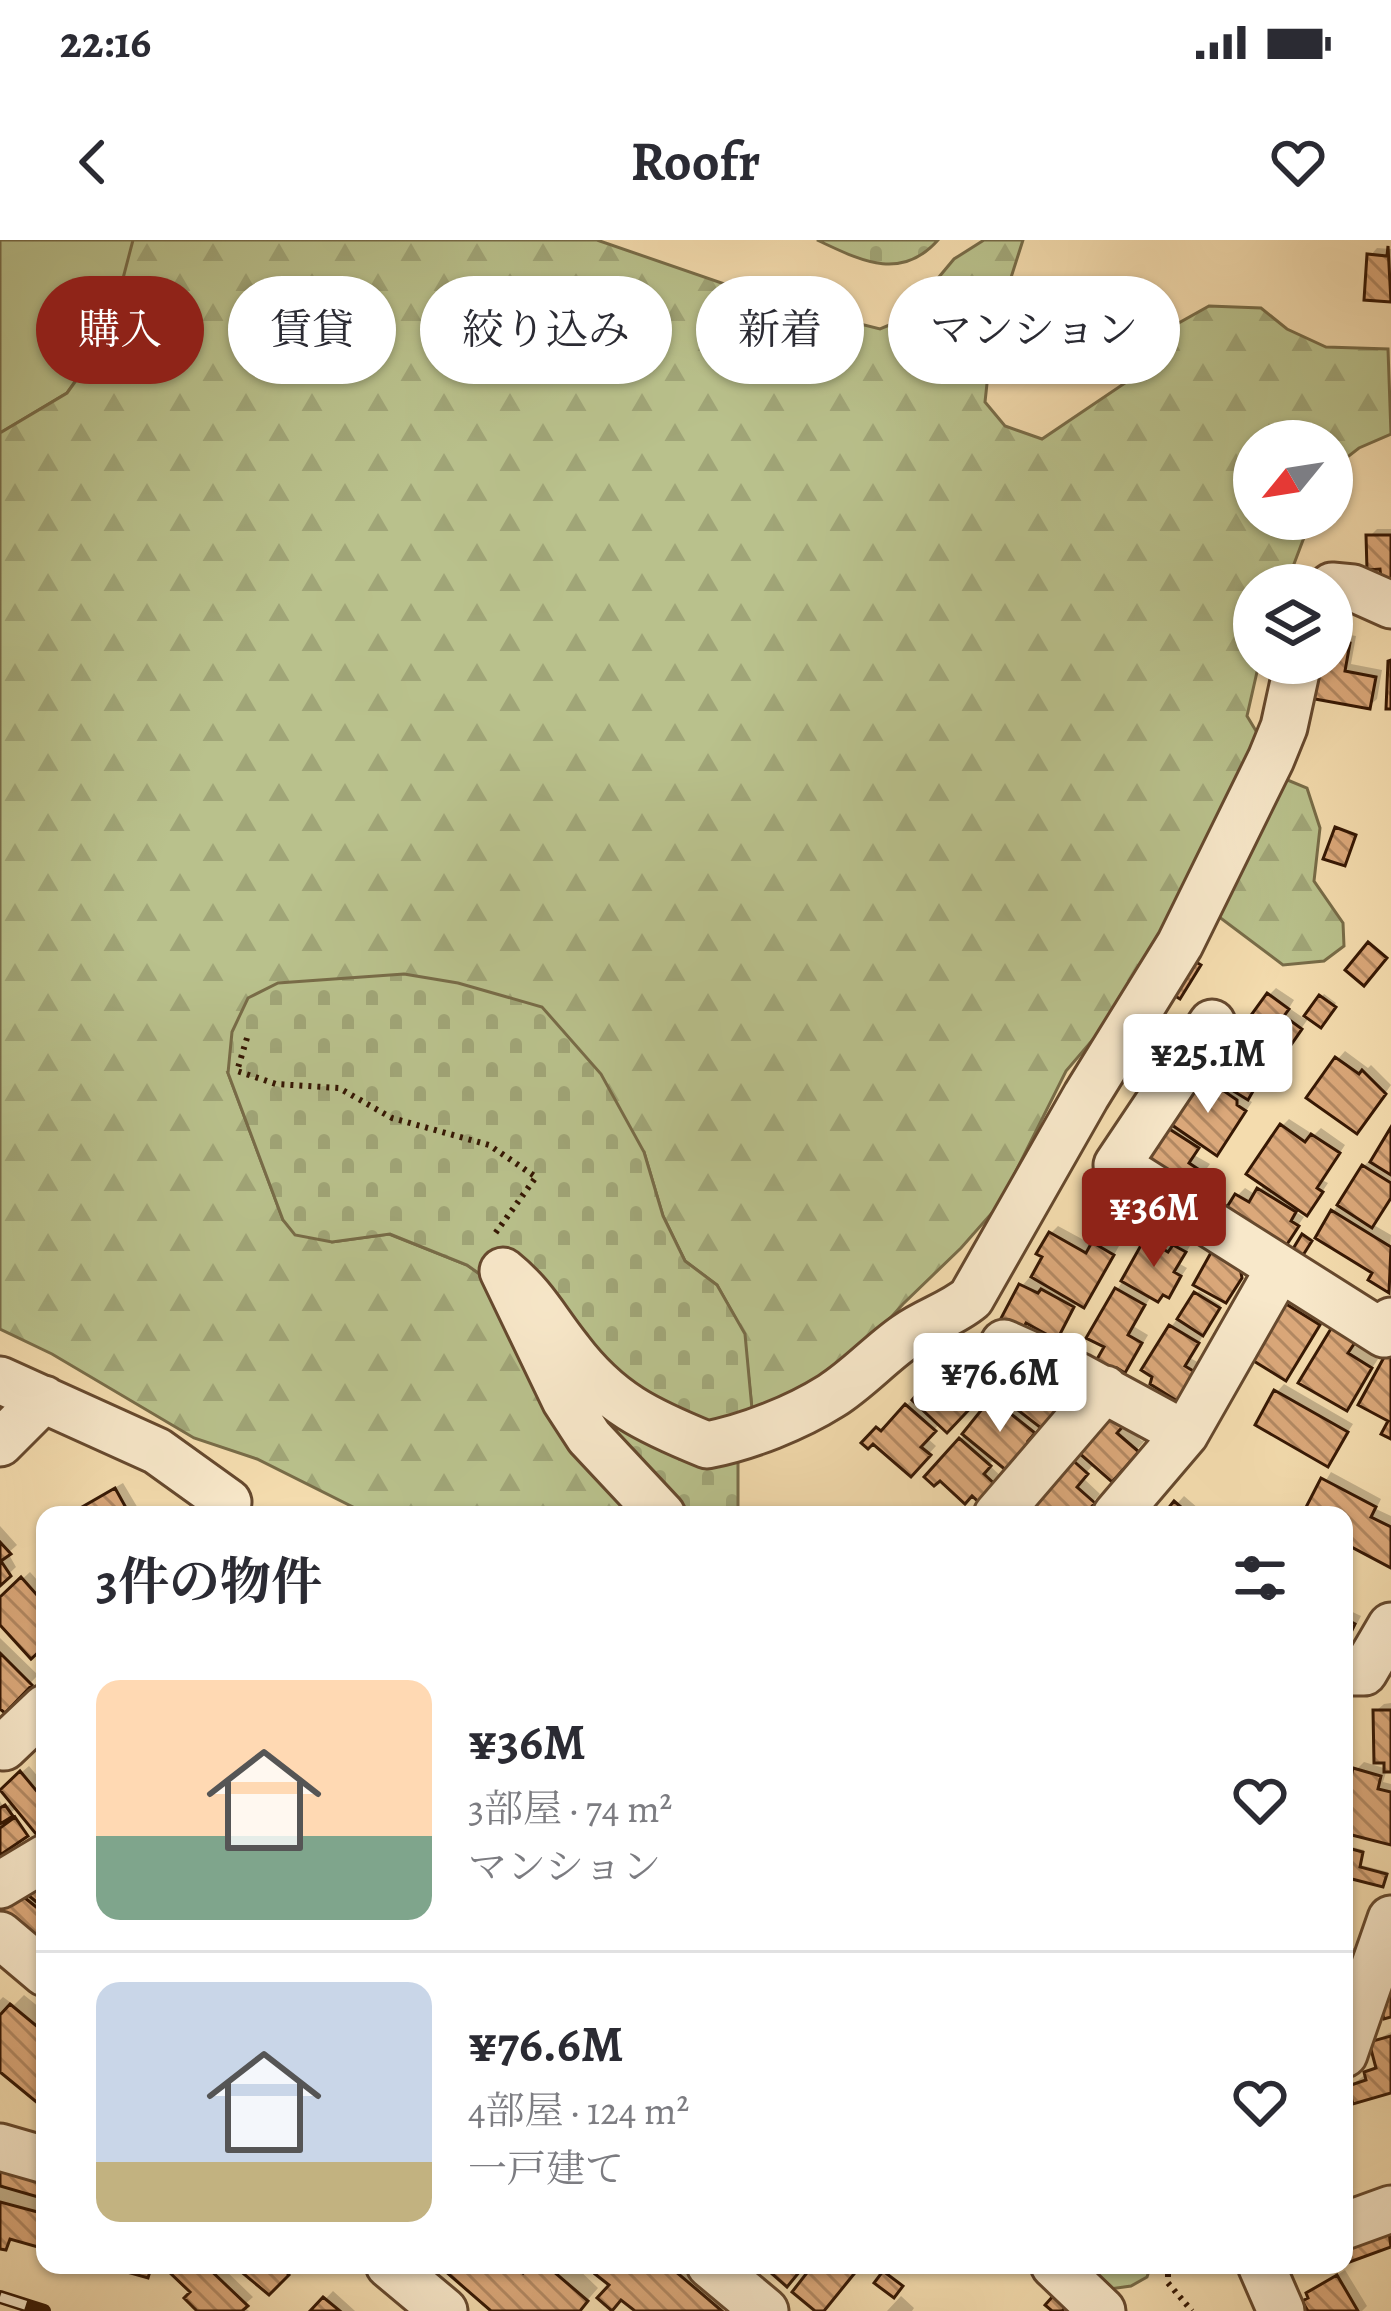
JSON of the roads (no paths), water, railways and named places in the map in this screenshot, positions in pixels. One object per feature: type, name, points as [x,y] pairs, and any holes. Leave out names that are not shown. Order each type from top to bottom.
[{"type":"street","points":[[1353,588],[1391,604]]},
{"type":"street","points":[[654,1506],[589,1437],[503,1271],[530,1293],[569,1351],[598,1383],[640,1417],[707,1445],[768,1425],[831,1396],[902,1338],[958,1309],[971,1298],[1086,1096],[1180,944],[1271,759],[1293,684]]},
{"type":"street","points":[[1212,1023],[1118,1166],[1384,1334],[1391,1321]]},
{"type":"street","points":[[1147,1506],[1186,1449],[1279,1269]]},
{"type":"street","points":[[1004,1343],[1105,1389],[1186,1449]]},
{"type":"street","points":[[0,1380],[157,1451],[223,1506]]},
{"type":"street","points":[[1005,1506],[1105,1389]]},
{"type":"street","points":[[0,1443],[44,1399]]},
{"type":"street","points":[[1126,1506],[1186,1449]]},
{"type":"street","points":[[1353,1672],[1364,1672],[1391,1626]]},
{"type":"street","points":[[0,1743],[4,1747],[36,1717]]},
{"type":"street","points":[[0,1885],[36,1863]]},
{"type":"street","points":[[1353,2036],[1380,1980],[1391,1919]]},
{"type":"street","points":[[0,1935],[36,1965]]},
{"type":"street","points":[[0,2147],[36,2157]]},
{"type":"street","points":[[1353,2223],[1391,2210]]},
{"type":"street","points":[[403,2274],[444,2311]]},
{"type":"street","points":[[721,2274],[765,2311]]},
{"type":"street","points":[[1063,2274],[1102,2311]]},
{"type":"street","points":[[1265,2274],[1282,2311]]},
{"type":"railway","points":[[0,2297],[44,2311]]}]
